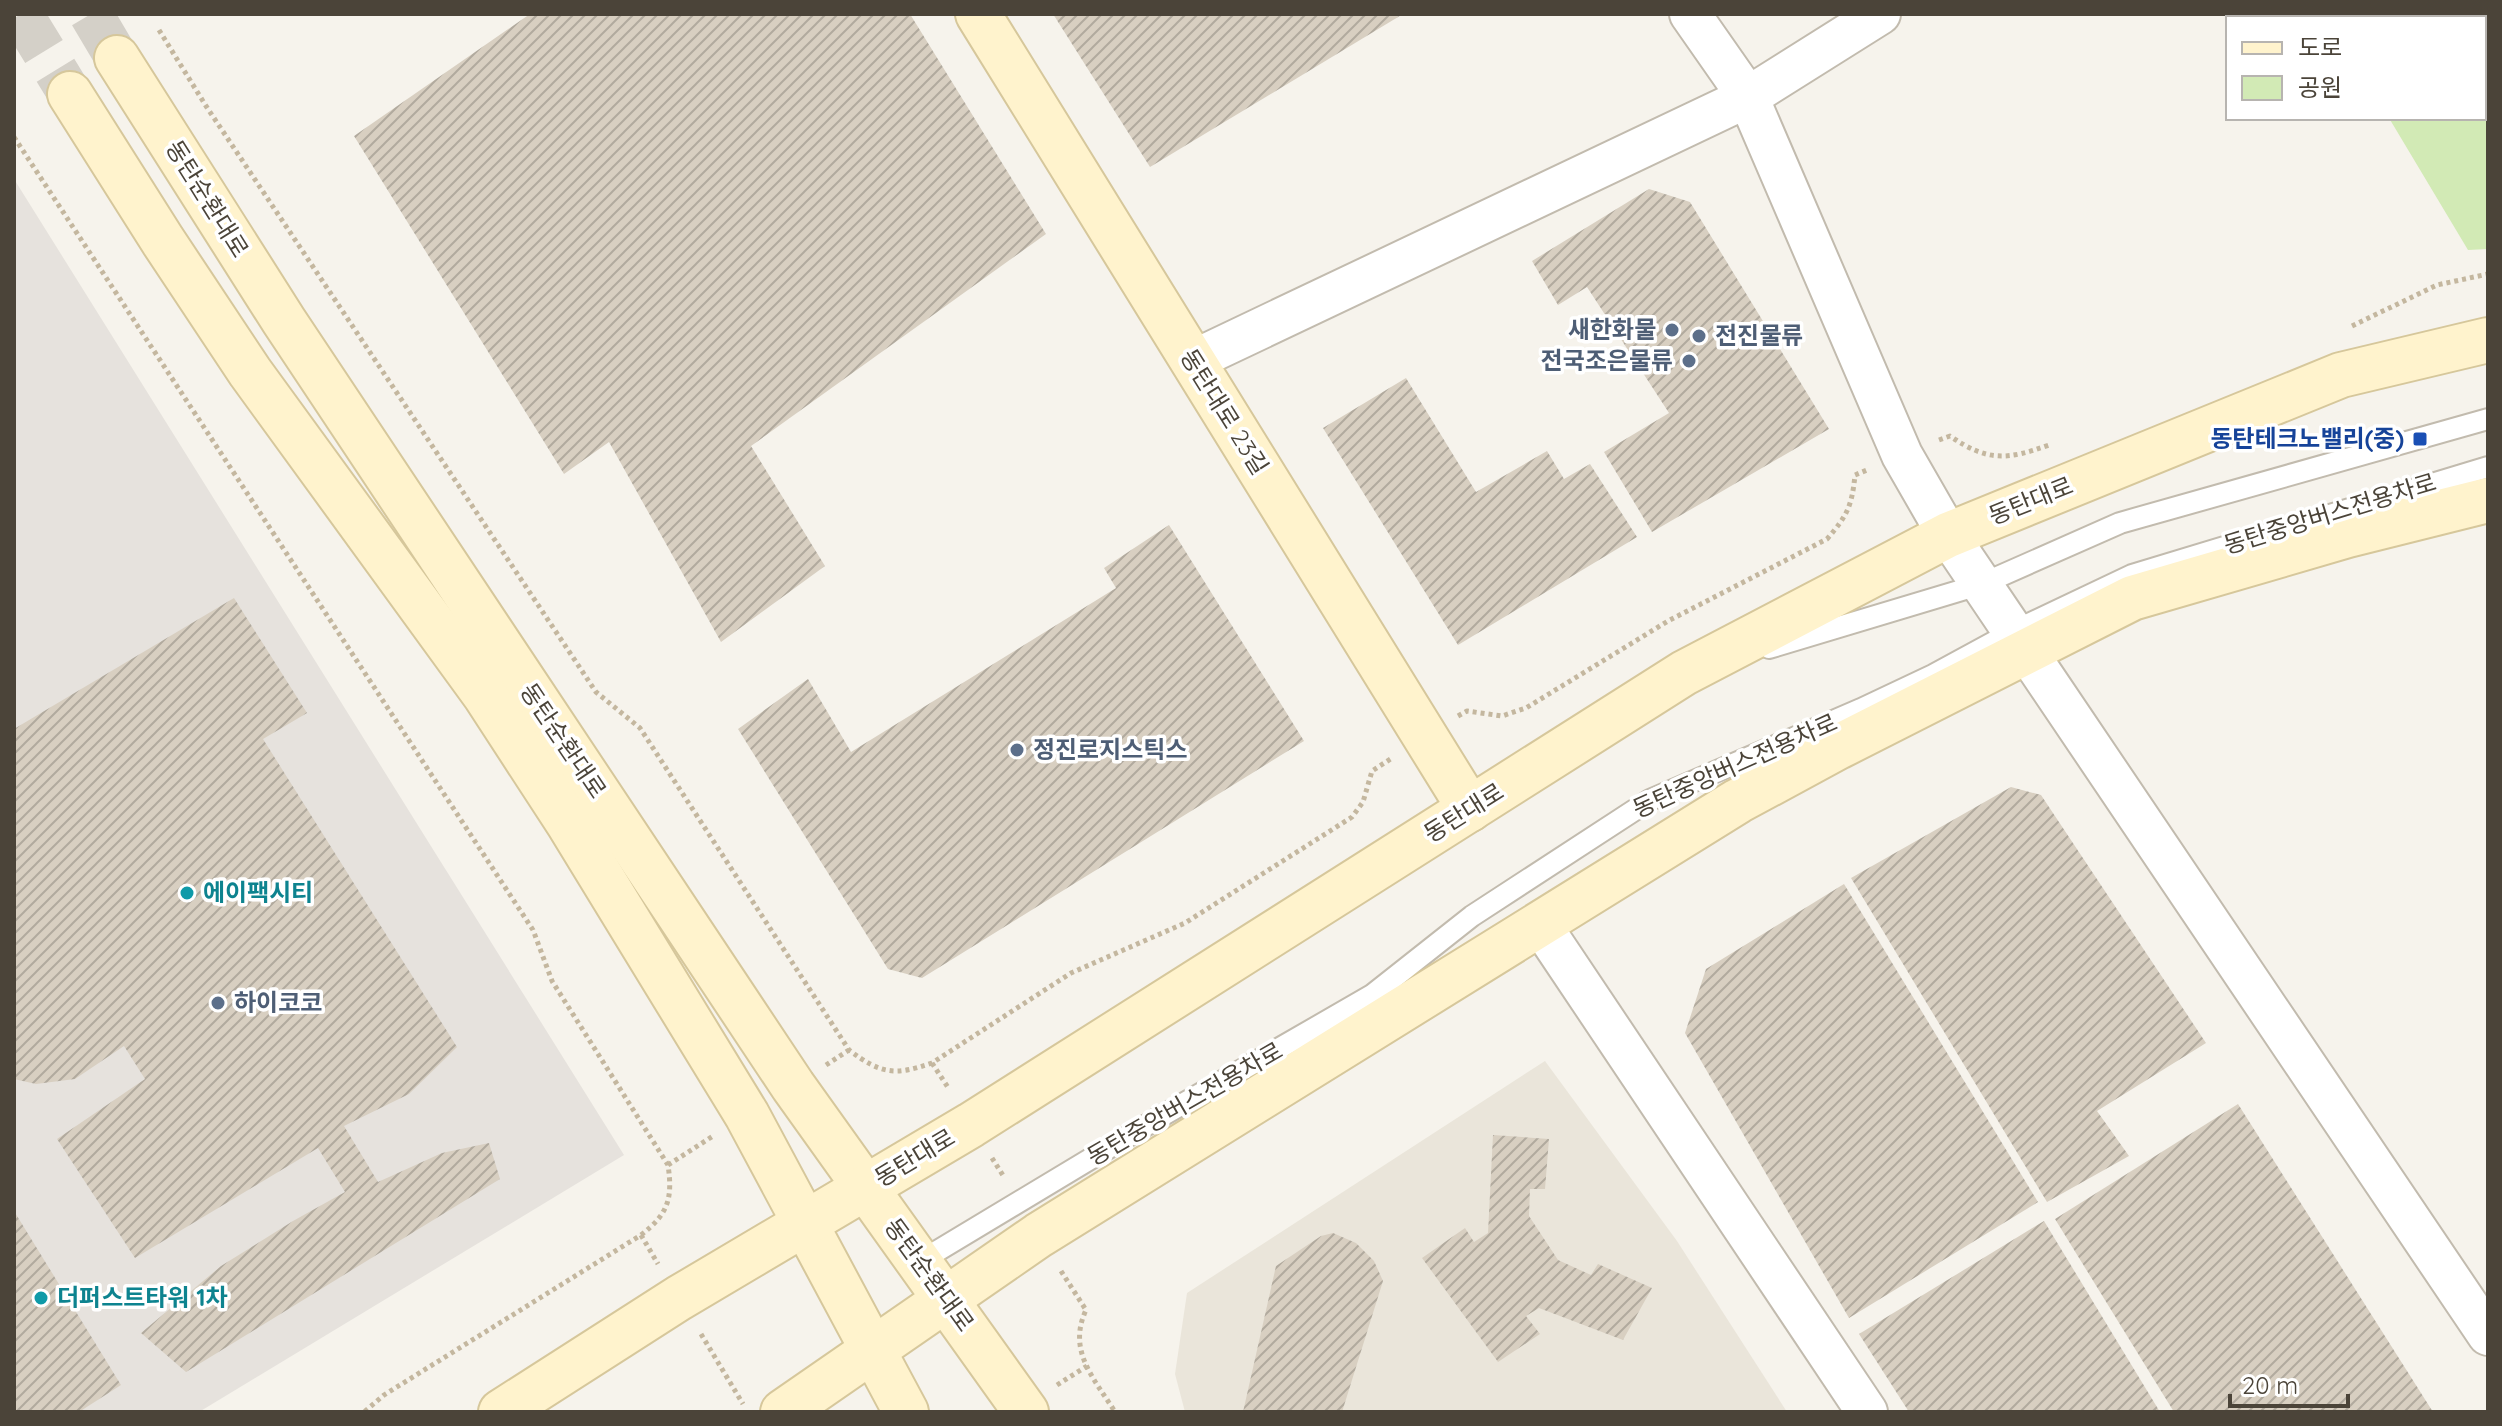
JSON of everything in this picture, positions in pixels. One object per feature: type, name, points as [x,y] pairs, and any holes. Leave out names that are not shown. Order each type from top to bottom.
[{"type":"main road","name":"동탄대로 23길","points":[[978,14],[1470,809]]},
{"type":"main road","name":"동탄순환대로","points":[[117,58],[284,321],[793,1086],[1026,1412]]},
{"type":"main road","name":"동탄순환대로","points":[[70,94],[250,372],[485,695],[569,824],[747,1115],[906,1412]]},
{"type":"main road","name":"동탄대로","points":[[501,1412],[679,1298],[971,1125],[1684,673],[1948,535],[2341,375],[2488,340]]},
{"type":"main road","points":[[783,1412],[1039,1235],[1738,801],[2020,641],[2132,598],[2348,535],[2488,500]]},
{"type":"street","points":[[1690,14],[1748,97],[1902,455],[1948,535],[2488,1335]]},
{"type":"street","points":[[1192,361],[1748,97],[1880,14]]},
{"type":"street","points":[[1540,924],[1867,1412]]},
{"type":"lane","points":[[1684,673],[1982,584],[2120,523],[2488,419]]},
{"type":"lane","name":"동탄중앙버스전용차로","points":[[919,1262],[1160,1117],[1372,995],[1472,916],[1650,800],[1933,675],[2020,641],[2132,575],[2488,467]]},
{"type":"path","points":[[159,30],[596,692],[640,728],[849,1050],[864,1061],[886,1071],[907,1072],[932,1063],[1071,973],[1185,923],[1352,817],[1363,802],[1372,771]]},
{"type":"path","points":[[14,137],[533,930],[552,981],[668,1165],[671,1186],[667,1207],[657,1222],[641,1235],[384,1395],[364,1412]]},
{"type":"path","points":[[1467,711],[1502,716],[1526,708],[1668,621],[1827,539],[1841,523],[1853,501],[1855,475]]},
{"type":"path","points":[[679,1298],[748,1412]]},
{"type":"path","points":[[1086,1310],[1080,1323],[1080,1352],[1115,1412]]},
{"type":"shaded area","points":[[14,179],[624,1155],[199,1412],[14,1412]]},
{"type":"shaded area","points":[[1545,1061],[1677,1241],[1787,1412],[1185,1412],[1175,1374],[1187,1293]]},
{"type":"green space","points":[[2327,14],[2466,16],[2328,16]]},
{"type":"green space","points":[[2486,50],[2488,249],[2468,250],[2390,120],[2486,120]]},
{"type":"building","points":[[530,14],[910,14],[1046,234],[751,446],[825,566],[721,642],[609,442],[564,474],[354,136]]},
{"type":"building","points":[[1053,14],[1403,14],[1150,167]]},
{"type":"building","points":[[1649,189],[1690,202],[1829,429],[1652,532],[1604,452],[1669,413],[1587,287],[1558,305],[1532,261]]},
{"type":"building","points":[[1406,378],[1476,492],[1547,451],[1564,479],[1590,464],[1637,537],[1458,645],[1323,428]]},
{"type":"building","points":[[1169,525],[1304,741],[922,978],[888,969],[738,729],[808,679],[851,752],[1116,588],[1104,568]]},
{"type":"building","name":"에이팩시티","points":[[234,598],[307,713],[263,739],[457,1047],[409,1094],[344,1126],[378,1182],[442,1153],[489,1143],[500,1179],[186,1372],[141,1333],[221,1266],[345,1192],[318,1148],[135,1258],[57,1139],[145,1079],[124,1046],[75,1079],[36,1084],[14,1079],[14,729]]},
{"type":"building","points":[[2011,787],[2041,795],[2206,1043],[2097,1111],[2129,1156],[2047,1202],[1851,878]]},
{"type":"building","points":[[1844,884],[2038,1202],[1849,1318],[1685,1033],[1706,969]]},
{"type":"building","points":[[2238,1104],[2433,1412],[2174,1412],[2055,1219]]},
{"type":"building","points":[[1493,1135],[1549,1139],[1545,1189],[1530,1189],[1529,1216],[1558,1260],[1591,1275],[1598,1264],[1652,1288],[1623,1340],[1539,1308],[1526,1316],[1540,1334],[1498,1362],[1422,1258],[1465,1228],[1474,1242],[1488,1233]]},
{"type":"building","name":"더퍼스트타워 1차","points":[[14,1211],[121,1385],[79,1412],[14,1412]]},
{"type":"building","points":[[2044,1221],[2160,1412],[1909,1412],[1859,1334]]},
{"type":"building","points":[[1333,1233],[1356,1243],[1374,1261],[1383,1281],[1342,1412],[1243,1412],[1276,1266],[1321,1236]]},
{"type":"tunnel","points":[[21,14],[70,94]]},
{"type":"tunnel","points":[[91,14],[117,58]]},
{"type":"place","name":"새한화물","points":[[1672,330]]},
{"type":"place","name":"전진물류","points":[[1699,336]]},
{"type":"place","name":"전국조은물류","points":[[1689,361]]},
{"type":"place","name":"동탄테크노밸리(중)","points":[[2420,439]]},
{"type":"place","name":"정진로지스틱스","points":[[1017,750]]},
{"type":"place","name":"에이팩시티","points":[[187,893]]},
{"type":"place","name":"하이코코","points":[[218,1003]]},
{"type":"place","name":"더퍼스트타워 1차","points":[[41,1298]]}]
